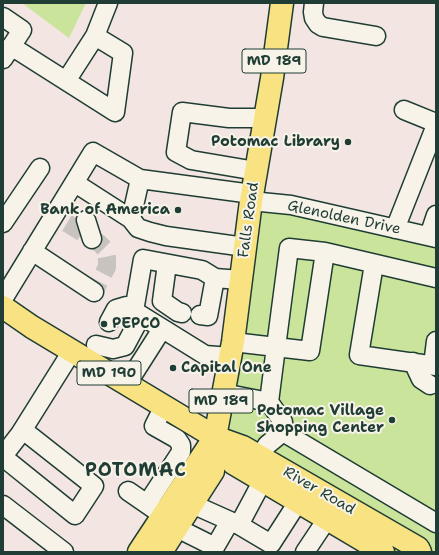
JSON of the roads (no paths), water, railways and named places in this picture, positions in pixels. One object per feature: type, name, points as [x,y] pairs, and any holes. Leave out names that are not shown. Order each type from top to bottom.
[{"type":"main road","name":"Falls Road","points":[[162,516],[192,504],[213,471],[215,437],[231,349],[251,198],[272,78],[282,3]]},
{"type":"main road","name":"River Road","points":[[3,308],[93,341],[127,384],[215,437],[243,446],[418,548],[420,552]]},
{"type":"main road","name":"Falls Road","points":[[139,552],[215,437]]},
{"type":"main road","name":"River Road","points":[[215,437],[233,463],[383,552]]},
{"type":"main road","name":"Falls Road","points":[[162,516],[162,552]]},
{"type":"street","points":[[66,81],[95,36],[108,3]]},
{"type":"street","points":[[314,3],[314,18],[318,24],[324,27],[376,36]]},
{"type":"street","points":[[3,17],[22,30],[7,53],[66,81],[115,112],[123,53],[95,36]]},
{"type":"street","points":[[395,229],[436,124],[404,110]]},
{"type":"street","points":[[256,171],[191,160],[176,152],[182,112],[229,118],[265,118]]},
{"type":"street","points":[[3,299],[32,251],[70,221],[75,183],[93,152],[140,179],[131,219]]},
{"type":"street","points":[[3,223],[40,168]]},
{"type":"street","name":"Glenolden Drive","points":[[140,179],[291,205],[432,237]]},
{"type":"street","points":[[75,183],[131,219],[138,228],[150,232],[245,247]]},
{"type":"street","points":[[432,237],[436,215]]},
{"type":"street","points":[[283,432],[283,422],[269,402],[289,248],[325,252],[436,278]]},
{"type":"street","points":[[32,251],[94,292]]},
{"type":"street","points":[[23,430],[94,486],[75,515],[3,456],[23,430],[93,341],[116,309],[126,306],[205,355],[231,349],[276,347],[310,351],[325,252]]},
{"type":"street","points":[[93,341],[113,349],[124,346],[137,313],[143,260],[202,270],[215,278],[240,280]]},
{"type":"street","points":[[167,264],[162,301],[178,312],[182,313]]},
{"type":"street","points":[[374,264],[359,354],[435,366],[436,341]]},
{"type":"street","points":[[200,315],[208,316],[215,278]]},
{"type":"street","points":[[127,384],[162,329]]},
{"type":"street","points":[[413,362],[421,379],[430,384]]},
{"type":"street","points":[[223,393],[269,402]]},
{"type":"street","points":[[162,516],[181,445],[177,439],[154,426],[164,406]]},
{"type":"street","points":[[260,457],[267,445],[283,432]]},
{"type":"street","points":[[283,432],[436,522]]},
{"type":"street","points":[[128,491],[162,516],[216,547],[235,523],[263,480]]},
{"type":"street","points":[[192,504],[235,523],[271,544],[298,502]]},
{"type":"street","points":[[3,505],[64,552]]},
{"type":"street","points":[[305,552],[327,519]]},
{"type":"tunnel","points":[[67,223],[99,243],[105,249],[107,267],[94,292]]},
{"type":"place","name":"Potomac Library","points":[[348,142]]},
{"type":"place","name":"Bank of America","points":[[178,210]]},
{"type":"place","name":"PEPCO","points":[[104,324]]},
{"type":"place","name":"Capital One","points":[[173,368]]},
{"type":"place","name":"Potomac Village Shopping Center","points":[[392,420]]},
{"type":"district","name":"POTOMAC","points":[[136,471]]}]
